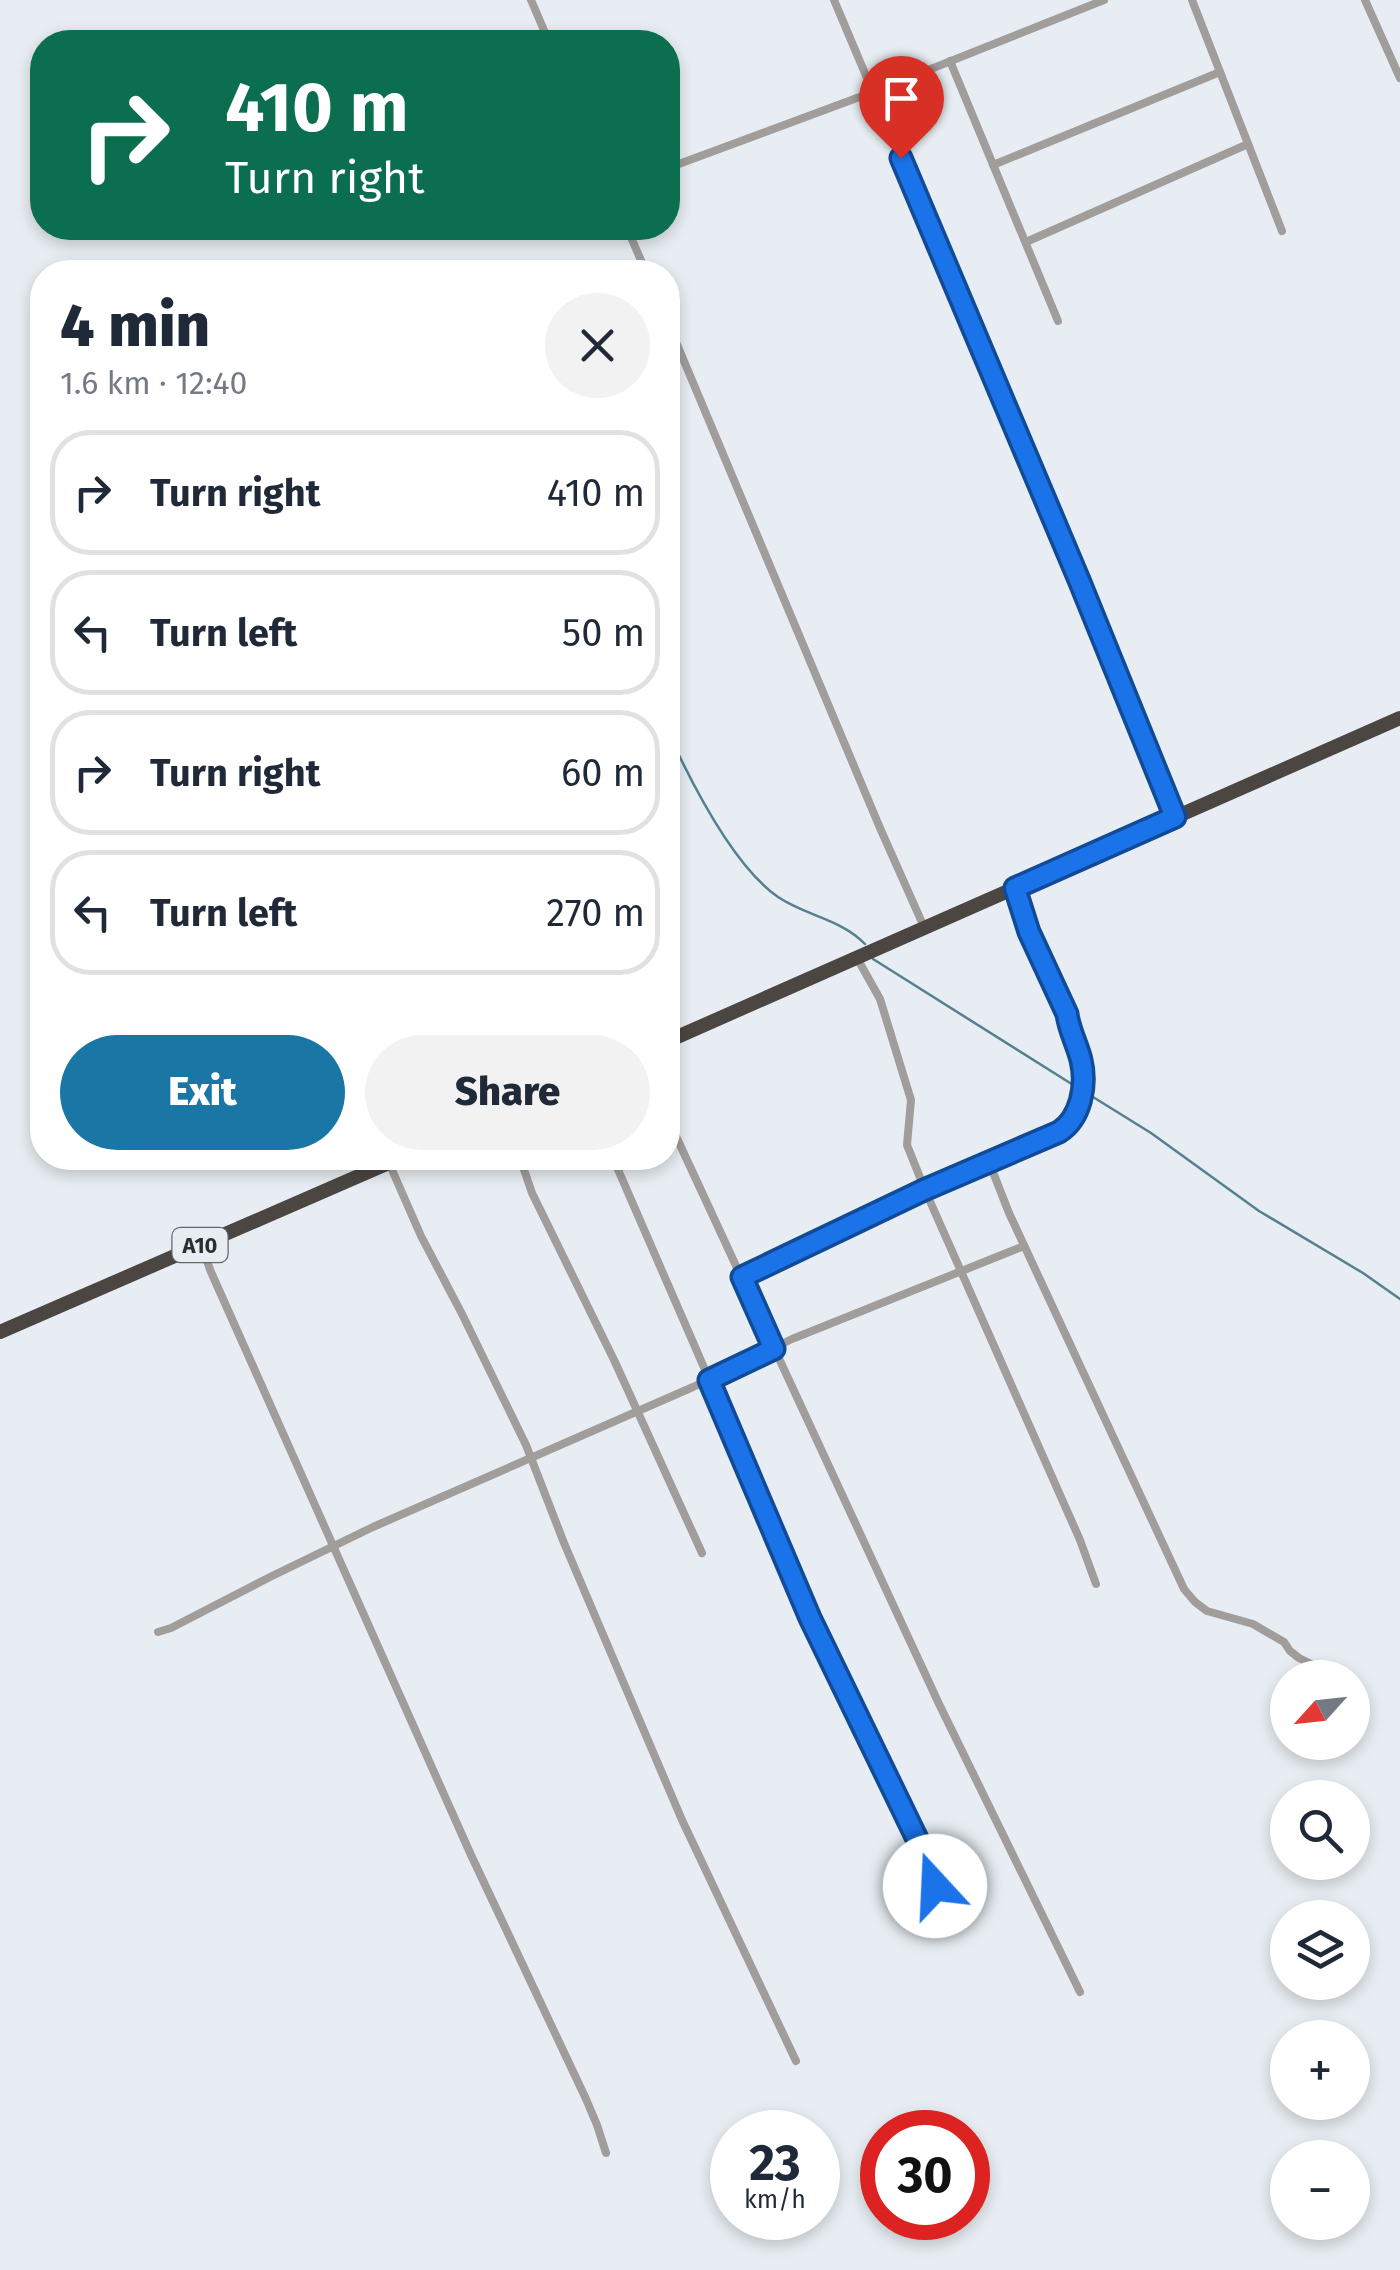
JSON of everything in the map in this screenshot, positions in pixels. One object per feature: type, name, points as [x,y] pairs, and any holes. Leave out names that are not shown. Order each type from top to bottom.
[{"type":"highway","points":[[680,1036],[1400,718]]},
{"type":"highway","name":"A10","points":[[0,1332],[371,1170]]},
{"type":"street","points":[[531,0],[544,30]]},
{"type":"street","points":[[834,0],[1175,817]]},
{"type":"street","points":[[680,164],[1104,0]]},
{"type":"street","points":[[1192,0],[1282,231]]},
{"type":"street","points":[[1366,0],[1400,78]]},
{"type":"street","points":[[950,61],[1058,321]]},
{"type":"street","points":[[993,166],[1220,72]]},
{"type":"street","points":[[1026,242],[1248,144]]},
{"type":"street","points":[[680,352],[924,927]]},
{"type":"street","points":[[742,1277],[1067,1126],[1075,1118],[1082,1064],[1067,1014],[1029,932],[1015,888]]},
{"type":"street","points":[[857,957],[880,998],[911,1100],[908,1144],[924,1190],[1096,1584]]},
{"type":"street","points":[[680,1145],[995,1822],[1080,1992]]},
{"type":"street","points":[[988,1162],[1184,1588],[1207,1610],[1252,1624],[1284,1642],[1303,1660]]},
{"type":"street","points":[[397,1170],[420,1236],[531,1458],[682,1820],[796,2060]]},
{"type":"street","points":[[524,1170],[702,1553]]},
{"type":"street","points":[[618,1170],[810,1618],[931,1870],[935,1886],[913,1916]]},
{"type":"street","points":[[202,1245],[471,1855],[586,2099],[606,2153]]},
{"type":"street","points":[[158,1632],[334,1546],[774,1349],[1024,1246]]},
{"type":"waterway","points":[[680,757],[714,821],[761,883],[778,897],[845,929],[865,944]]},
{"type":"waterway","points":[[873,959],[1078,1088]]},
{"type":"waterway","points":[[1085,1092],[1151,1133],[1259,1211],[1400,1299]]},
{"type":"route","points":[[901,158],[1175,817],[1015,888],[1029,932],[1067,1014],[1082,1064],[1075,1118],[1059,1132],[924,1190],[742,1277],[774,1349],[709,1380],[810,1618],[920,1845],[935,1886]]}]
